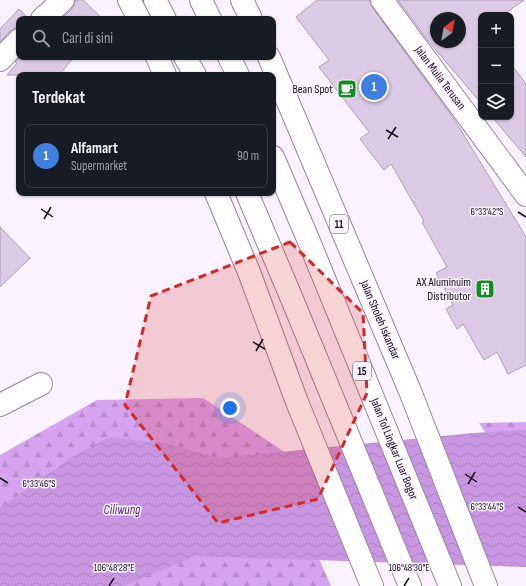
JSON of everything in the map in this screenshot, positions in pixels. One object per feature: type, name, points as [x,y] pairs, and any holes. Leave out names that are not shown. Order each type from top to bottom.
[{"type":"main road","points":[[45,16],[63,0]]},
{"type":"main road","points":[[128,0],[137,16]]},
{"type":"main road","points":[[155,0],[163,16]]},
{"type":"main road","points":[[201,0],[209,16]]},
{"type":"main road","points":[[242,0],[250,16]]},
{"type":"main road","name":"Jalan Mulia Terusan","points":[[382,0],[526,195]]},
{"type":"main road","points":[[0,60],[16,43]]},
{"type":"main road","points":[[158,60],[164,72]]},
{"type":"main road","points":[[187,60],[193,72]]},
{"type":"main road","points":[[230,60],[236,72]]},
{"type":"main road","name":"Jalan Sholeh Iskandar","points":[[269,60],[274,72]]},
{"type":"main road","name":"Jalan Sholeh Iskandar","points":[[276,76],[410,391],[486,586]]},
{"type":"main road","name":"Jalan Tol Lingkar Luar Bogor","points":[[276,164],[450,586]]},
{"type":"main road","points":[[217,196],[250,272],[297,402],[372,585]]},
{"type":"main road","points":[[248,196],[410,586]]},
{"type":"main road","points":[[0,405],[41,384]]},
{"type":"highlighted area","points":[[290,242],[363,313],[367,393],[318,499],[218,523],[125,405],[151,296]]},
{"type":"green space","points":[[203,398],[283,451],[320,561],[331,586],[0,586],[0,455],[97,400]]},
{"type":"green space","points":[[526,422],[526,494],[479,423]]},
{"type":"water","name":"Ciliwung","points":[[526,430],[526,567],[196,556],[123,586],[0,586],[0,508],[72,457],[110,437],[168,444],[218,458],[473,433]]},
{"type":"building","points":[[75,0],[83,0],[100,16],[64,16],[75,4]]},
{"type":"building","points":[[317,0],[370,0],[372,7],[454,119],[526,237],[526,365],[508,374],[497,352],[484,360],[463,324],[457,329],[446,309],[453,305],[436,273],[447,267],[422,222],[424,221],[391,164],[384,170],[360,139],[369,132],[319,67],[329,60],[296,17]]},
{"type":"building","points":[[398,0],[524,0],[507,12],[478,12],[478,99],[434,48],[466,48],[466,12],[430,12],[430,43]]},
{"type":"building","points":[[19,9],[26,16],[16,16],[16,28],[10,31],[0,42],[0,29]]},
{"type":"building","points":[[17,60],[72,60],[62,72],[16,72],[16,75],[7,75],[17,63],[15,62]]},
{"type":"building","points":[[514,68],[526,84],[526,157],[495,120],[514,120]]},
{"type":"building","points":[[0,227],[30,258],[0,287]]},
{"type":"place","name":"Alfamart","points":[[374,87]]},
{"type":"place","name":"Bean Spot","points":[[347,89]]},
{"type":"place","name":"AX Aluminuim Distributor","points":[[485,289]]}]
